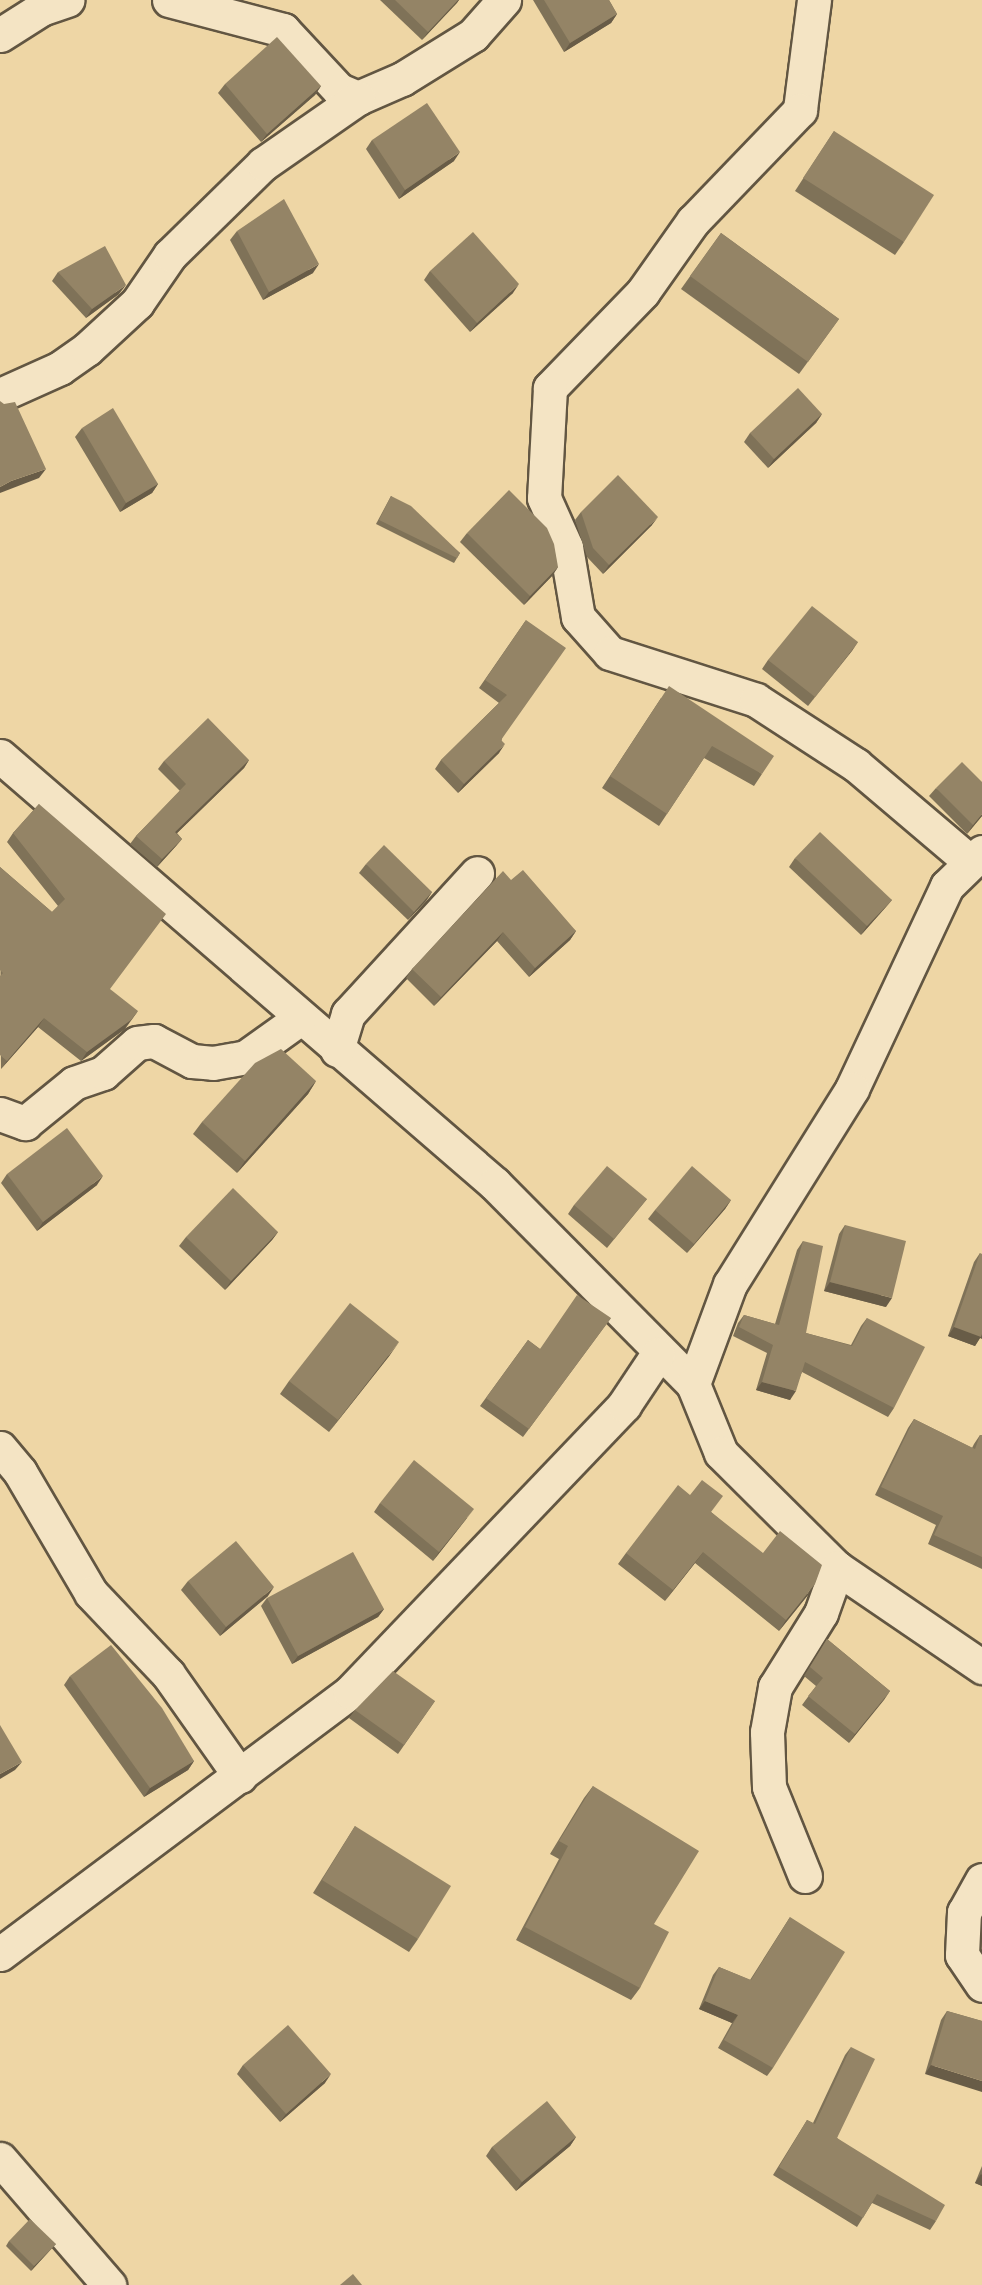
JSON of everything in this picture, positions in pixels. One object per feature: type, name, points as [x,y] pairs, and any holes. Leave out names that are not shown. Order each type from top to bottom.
[{"type":"street","points":[[0,35],[40,9],[66,0]]},
{"type":"street","points":[[169,0],[283,30],[339,90],[358,98]]},
{"type":"street","points":[[0,395],[60,368],[87,349],[137,303],[170,255],[263,164],[358,98],[402,79],[473,35],[504,0]]},
{"type":"street","points":[[693,1384],[730,1284],[852,1089],[947,886],[975,856],[856,765],[756,700],[610,653],[578,617],[566,548],[544,498],[550,388],[643,292],[693,222],[800,110],[814,0]]},
{"type":"street","points":[[0,756],[90,830],[298,1019],[495,1184],[658,1354],[693,1384],[721,1453],[837,1568],[982,1667]]},
{"type":"street","points":[[337,1050],[348,1014],[477,873]]},
{"type":"street","points":[[0,1114],[25,1123],[74,1083],[103,1073],[137,1043],[154,1041],[192,1061],[213,1063],[246,1057],[298,1019]]},
{"type":"street","points":[[0,1954],[350,1692],[624,1405],[658,1354]]},
{"type":"street","points":[[0,1448],[20,1472],[91,1593],[168,1674],[240,1776]]},
{"type":"street","points":[[805,1876],[769,1787],[767,1732],[775,1687],[821,1612],[837,1568]]},
{"type":"street","points":[[982,1880],[964,1912],[962,1955],[982,1985]]},
{"type":"street","points":[[0,2159],[109,2285]]},
{"type":"building","points":[[395,0],[458,0],[428,32]]},
{"type":"building","points":[[544,0],[609,0],[617,14],[570,43]]},
{"type":"building","points":[[277,37],[321,86],[267,134],[225,84]]},
{"type":"building","points":[[427,103],[460,152],[405,190],[372,140]]},
{"type":"building","points":[[834,131],[934,195],[904,242],[803,178]]},
{"type":"building","points":[[284,199],[319,264],[269,292],[237,231]]},
{"type":"building","points":[[473,232],[519,284],[477,323],[430,271]]},
{"type":"building","points":[[721,233],[839,319],[808,362],[690,276]]},
{"type":"building","points":[[105,246],[126,285],[92,309],[58,272]]},
{"type":"building","points":[[798,388],[822,414],[774,459],[750,433]]},
{"type":"building","points":[[0,401],[4,404],[15,402],[46,469],[0,487]]},
{"type":"building","points":[[113,408],[158,484],[126,503],[82,428]]},
{"type":"building","points":[[618,475],[658,517],[609,565],[593,548],[581,512]]},
{"type":"building","points":[[509,490],[547,528],[554,544],[558,567],[530,596],[467,533]]},
{"type":"building","points":[[391,496],[411,506],[460,553],[457,558],[379,520]]},
{"type":"building","points":[[812,606],[858,642],[815,697],[768,660]]},
{"type":"building","points":[[526,620],[566,648],[501,740],[505,744],[464,784],[441,760],[507,695],[485,680]]},
{"type":"building","points":[[669,686],[774,756],[762,774],[712,746],[667,814],[610,776]]},
{"type":"building","points":[[208,718],[249,760],[175,832],[182,839],[162,859],[136,836],[186,784],[164,761]]},
{"type":"building","points":[[962,762],[982,782],[982,814],[973,825],[936,788]]},
{"type":"building","points":[[39,804],[166,914],[110,989],[138,1011],[131,1020],[87,1052],[44,1018],[7,1061],[0,1055],[0,976],[3,973],[0,970],[0,867],[52,912],[65,899],[13,833]]},
{"type":"building","points":[[820,832],[892,900],[867,926],[795,858]]},
{"type":"building","points":[[384,845],[432,892],[414,912],[366,864]]},
{"type":"building","points":[[523,870],[576,931],[535,968],[503,932],[441,997],[412,969],[503,871],[511,880]]},
{"type":"building","points":[[281,1049],[316,1081],[245,1161],[202,1122],[255,1063]]},
{"type":"building","points":[[67,1128],[103,1176],[43,1222],[7,1174]]},
{"type":"building","points":[[607,1166],[647,1199],[614,1239],[574,1205]]},
{"type":"building","points":[[692,1166],[731,1200],[694,1244],[655,1210]]},
{"type":"building","points":[[233,1188],[278,1232],[231,1281],[186,1237]]},
{"type":"building","points":[[845,1225],[906,1241],[892,1298],[830,1282]]},
{"type":"building","points":[[803,1241],[823,1246],[806,1333],[852,1346],[867,1318],[925,1347],[894,1408],[805,1362],[796,1391],[762,1382],[773,1345],[739,1327],[744,1315],[779,1325]]},
{"type":"building","points":[[980,1253],[982,1254],[981,1337],[954,1327]]},
{"type":"building","points":[[577,1295],[611,1318],[529,1429],[486,1398],[528,1340],[540,1349]]},
{"type":"building","points":[[350,1303],[399,1342],[338,1420],[289,1381]]},
{"type":"building","points":[[914,1419],[975,1449],[982,1435],[982,1557],[934,1535],[943,1516],[881,1487]]},
{"type":"building","points":[[414,1460],[474,1509],[439,1552],[380,1503]]},
{"type":"building","points":[[702,1480],[723,1496],[711,1512],[763,1553],[780,1531],[822,1565],[815,1584],[786,1620],[703,1552],[673,1590],[626,1553],[678,1485],[690,1495]]},
{"type":"building","points":[[236,1541],[274,1587],[226,1627],[188,1581]]},
{"type":"building","points":[[353,1552],[384,1609],[298,1656],[267,1598]]},
{"type":"building","points":[[827,1639],[890,1691],[855,1734],[808,1696],[823,1678],[810,1667]]},
{"type":"building","points":[[111,1645],[162,1708],[194,1761],[150,1788],[70,1676]]},
{"type":"building","points":[[393,1671],[435,1701],[404,1745],[355,1710]]},
{"type":"building","points":[[0,1725],[22,1762],[0,1774]]},
{"type":"building","points":[[593,1786],[699,1851],[654,1924],[669,1932],[640,1988],[525,1927],[568,1846],[559,1841]]},
{"type":"building","points":[[355,1826],[451,1886],[418,1939],[322,1880]]},
{"type":"building","points":[[790,1917],[845,1952],[773,2068],[724,2040],[738,2015],[705,2001],[719,1967],[751,1980]]},
{"type":"building","points":[[947,2011],[982,2021],[982,2081],[931,2065]]},
{"type":"building","points":[[288,2025],[331,2074],[286,2114],[243,2065]]},
{"type":"building","points":[[851,2047],[875,2059],[837,2138],[945,2205],[936,2221],[877,2194],[863,2218],[779,2167],[807,2120],[815,2124]]},
{"type":"building","points":[[547,2101],[576,2137],[522,2182],[492,2147]]},
{"type":"building","points":[[30,2219],[56,2244],[34,2266],[9,2241]]},
{"type":"building","points":[[353,2274],[362,2285],[340,2285]]}]
